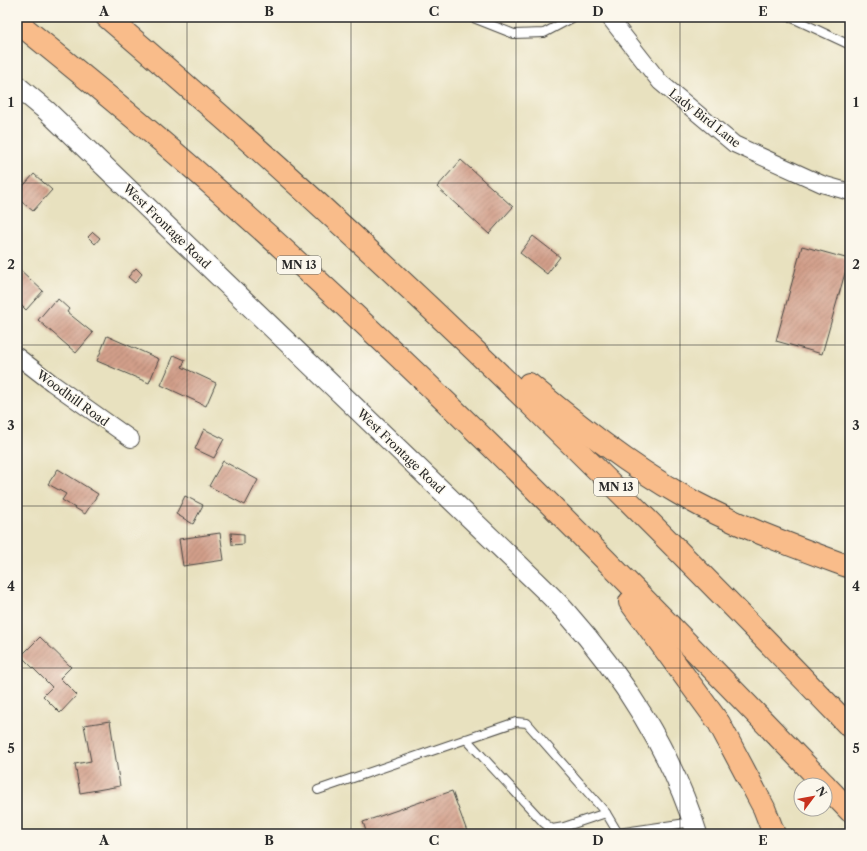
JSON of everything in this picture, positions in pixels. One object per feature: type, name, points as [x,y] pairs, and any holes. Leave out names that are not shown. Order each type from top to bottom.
[{"type":"highway","name":"MN 13","points":[[107,17],[269,157],[374,255],[605,477],[850,727]]},
{"type":"highway","name":"MN 13","points":[[17,22],[115,100],[232,202],[430,387],[568,521],[817,777]]},
{"type":"highway","points":[[374,255],[548,400],[645,473],[726,518],[779,541],[850,567]]},
{"type":"highway","points":[[568,521],[660,641],[720,723],[764,808],[774,834]]},
{"type":"highway","name":"MN 13","points":[[833,793],[850,811]]},
{"type":"street","name":"Lady Bird Lane","points":[[609,17],[660,82],[734,144],[822,184],[850,192]]},
{"type":"street","name":"West Frontage Road","points":[[17,86],[47,111],[565,611],[596,649],[628,694],[655,738],[675,777],[695,828]]},
{"type":"street","name":"Woodhill Road","points":[[17,356],[52,383],[131,439]]},
{"type":"lane","points":[[471,17],[514,34],[544,33],[574,17]]},
{"type":"lane","points":[[790,17],[850,45]]},
{"type":"lane","points":[[318,790],[516,722],[527,723],[606,813],[618,832],[695,828]]},
{"type":"lane","points":[[466,739],[544,824],[552,829],[564,827],[606,813]]},
{"type":"building","points":[[461,160],[513,207],[489,234],[437,187]]},
{"type":"building","points":[[34,174],[52,190],[33,211],[17,198],[17,193]]},
{"type":"building","points":[[93,232],[100,238],[95,244],[88,237]]},
{"type":"building","points":[[533,236],[560,257],[547,274],[520,253]]},
{"type":"building","points":[[802,246],[849,259],[822,354],[776,341]]},
{"type":"building","points":[[17,267],[43,291],[26,310],[17,301]]},
{"type":"building","points":[[136,268],[142,274],[135,283],[128,277]]},
{"type":"building","points":[[58,299],[69,309],[67,312],[93,333],[76,353],[38,320],[54,301],[56,302]]},
{"type":"building","points":[[107,336],[159,359],[149,383],[97,361]]},
{"type":"building","points":[[174,355],[185,360],[182,367],[216,383],[206,406],[161,385]]},
{"type":"building","points":[[204,429],[224,439],[214,458],[195,449]]},
{"type":"building","points":[[223,461],[258,480],[245,505],[209,486]]},
{"type":"building","points":[[58,469],[98,494],[85,514],[62,500],[66,494],[48,484]]},
{"type":"building","points":[[185,496],[203,505],[193,524],[176,514]]},
{"type":"building","points":[[220,533],[224,560],[183,566],[179,539]]},
{"type":"building","points":[[231,533],[244,534],[244,544],[232,545]]},
{"type":"building","points":[[40,637],[71,667],[60,678],[77,695],[60,713],[43,696],[52,687],[21,656]]},
{"type":"building","points":[[110,721],[120,786],[80,793],[75,764],[91,761],[84,725]]},
{"type":"building","points":[[452,791],[468,834],[367,834],[363,822]]}]
